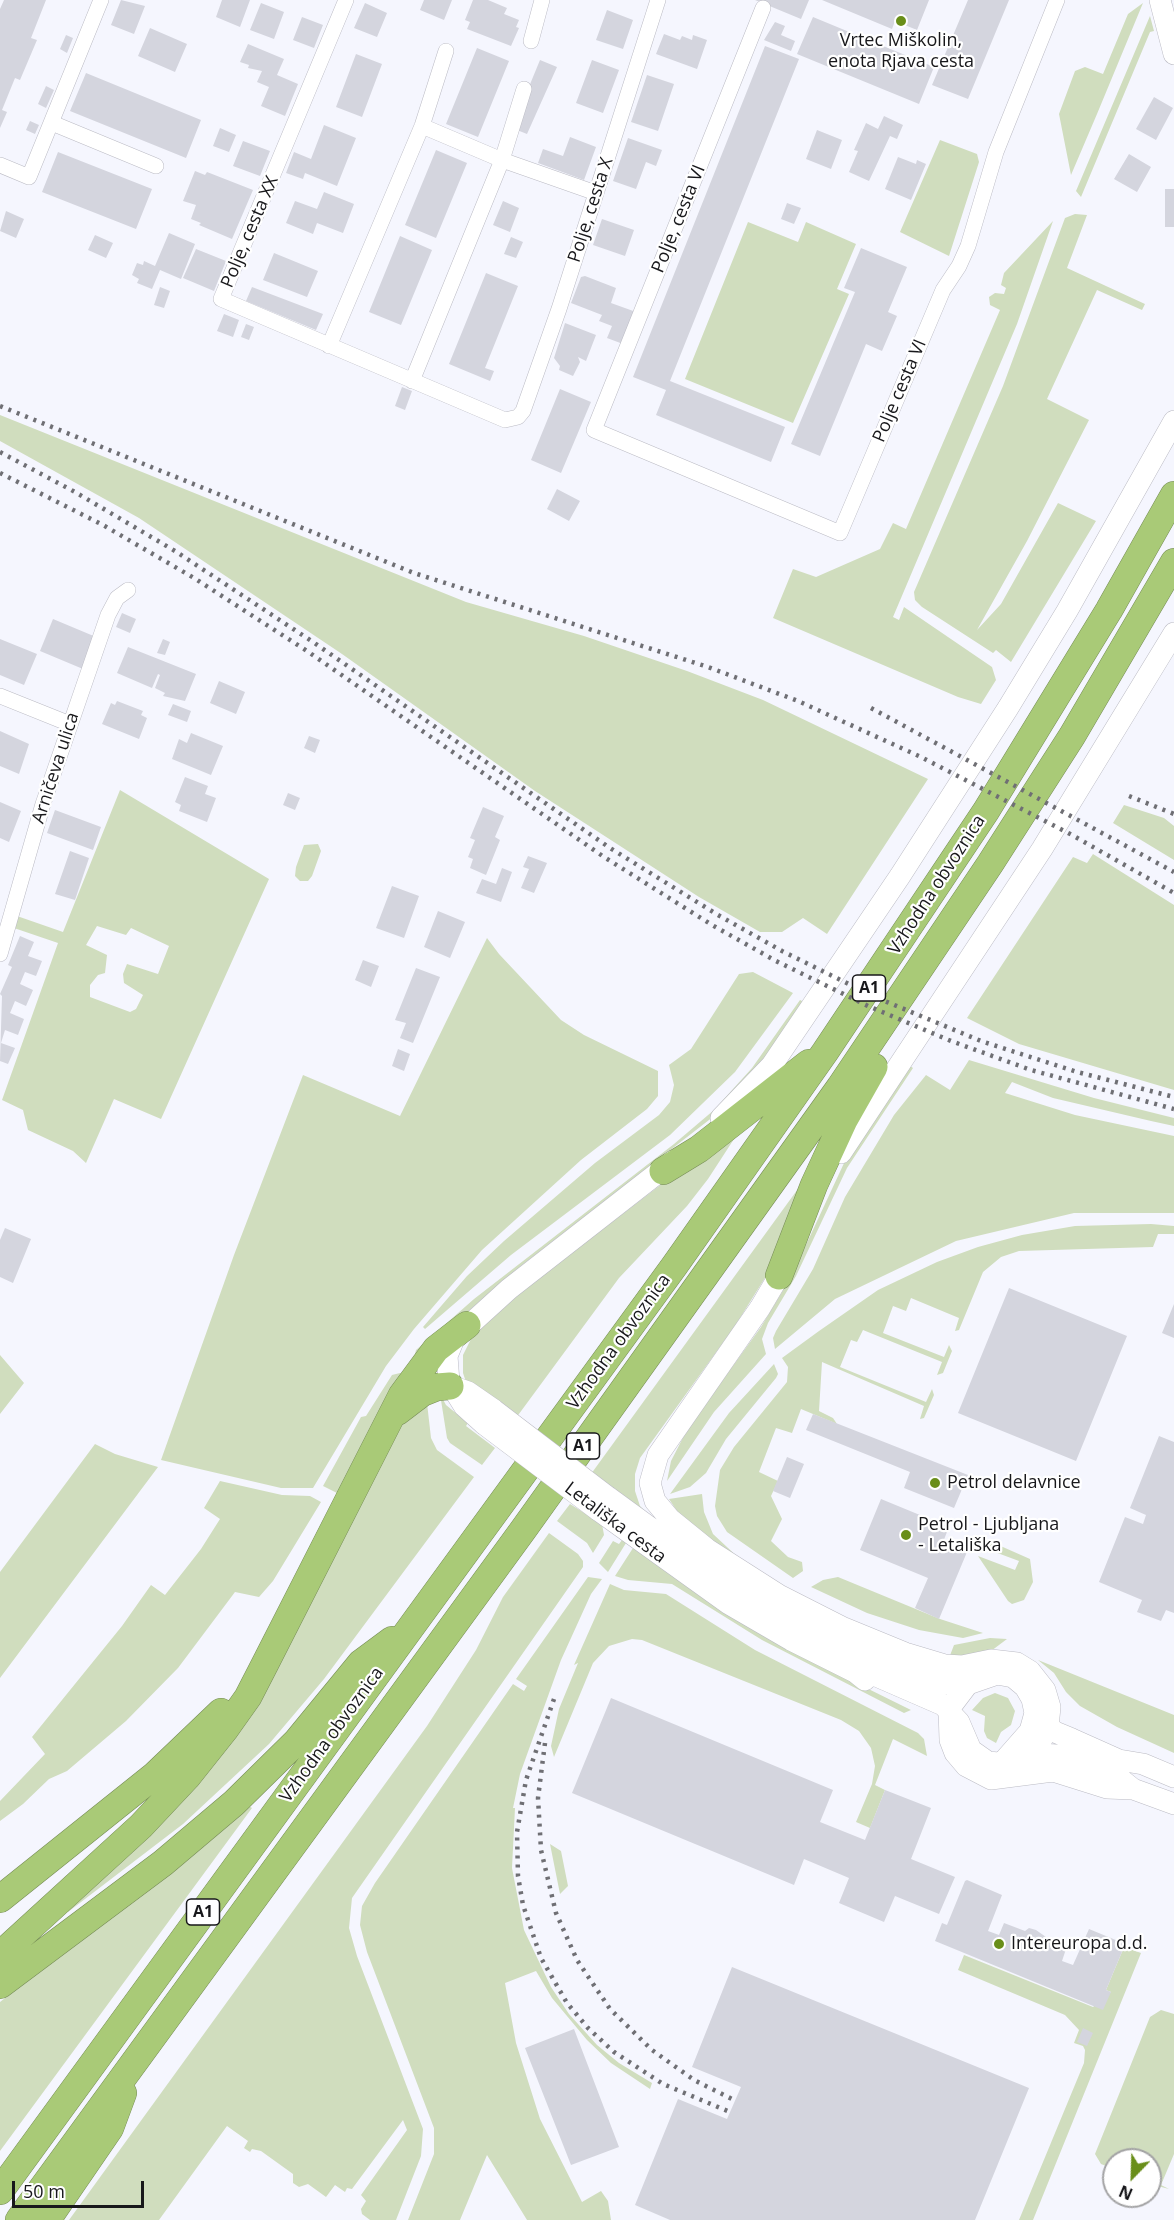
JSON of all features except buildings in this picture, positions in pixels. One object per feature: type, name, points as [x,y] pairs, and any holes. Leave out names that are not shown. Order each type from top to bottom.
[{"type":"highway","name":"Vzhodna obvoznica","points":[[0,2191],[675,1264],[825,1052],[986,811],[1109,610],[1174,495]]},
{"type":"highway","name":"Vzhodna obvoznica","points":[[126,2073],[789,1161],[941,939],[1072,736],[1174,562]]},
{"type":"highway","points":[[779,1276],[814,1185],[844,1120],[864,1082],[919,999],[930,977],[941,939]]},
{"type":"highway","points":[[663,1171],[699,1149],[787,1078],[825,1052]]},
{"type":"highway","points":[[0,1955],[141,1826],[207,1754],[248,1696],[367,1461],[413,1377],[430,1356],[467,1325]]},
{"type":"highway","points":[[394,1415],[422,1393],[437,1387],[450,1386]]},
{"type":"highway","points":[[0,1899],[155,1775],[221,1713],[296,1602]]},
{"type":"highway","points":[[0,1985],[201,1832],[297,1741],[361,1663],[378,1649],[407,1634]]},
{"type":"highway","points":[[47,2220],[110,2128],[120,2106],[126,2073]]},
{"type":"highway","name":"A1","points":[[19,2220],[126,2073]]},
{"type":"main road","points":[[1160,0],[1174,54]]},
{"type":"main road","points":[[450,1386],[447,1373],[449,1350],[454,1339],[467,1325],[508,1289],[663,1171],[752,1088],[793,1035],[900,876],[1008,708],[1116,528],[1174,421]]},
{"type":"main road","points":[[1032,1753],[1044,1716],[1041,1684],[1030,1671],[1017,1663],[1001,1660],[962,1666],[939,1664],[844,1628],[757,1581],[707,1549],[670,1519],[655,1501],[650,1483],[653,1466],[665,1443],[760,1308],[779,1276],[856,1126],[1042,849],[1174,633]]},
{"type":"main road","name":"Letališka cesta","points":[[450,1386],[464,1406],[489,1417],[603,1503],[758,1602],[854,1652],[923,1680],[952,1685],[968,1684],[990,1675],[1013,1677],[1030,1693],[1044,1716]]},
{"type":"main road","name":"Letališka cesta","points":[[603,1503],[677,1569],[737,1609],[855,1672],[869,1684],[935,1715],[949,1733],[959,1758],[971,1770],[985,1777],[1001,1779],[1032,1772],[1053,1771],[1107,1788],[1133,1789],[1174,1804]]},
{"type":"main road","points":[[688,1557],[757,1581]]},
{"type":"main road","name":"Letališka cesta","points":[[855,1672],[874,1675],[949,1709],[949,1733]]},
{"type":"main road","points":[[968,1684],[949,1709],[959,1722],[971,1750],[988,1762],[1001,1764],[1044,1716]]},
{"type":"main road","points":[[1044,1716],[1119,1760],[1143,1764],[1174,1777]]},
{"type":"main road","name":"Letališka cesta","points":[[1001,1764],[1020,1760],[1032,1753],[1066,1755],[1113,1773],[1133,1789]]},
{"type":"street","points":[[0,165],[29,177],[101,0]]},
{"type":"street","name":"Polje, cesta XX","points":[[329,346],[221,299],[346,0]]},
{"type":"street","points":[[531,41],[542,0]]},
{"type":"street","name":"Polje, cesta X","points":[[412,381],[505,420],[518,417],[524,411],[658,0]]},
{"type":"street","name":"Polje cesta VI","points":[[594,430],[840,533],[943,290],[959,266],[968,246],[996,152],[1057,0]]},
{"type":"street","name":"Polje, cesta VI","points":[[594,430],[763,8]]},
{"type":"street","points":[[446,51],[422,126],[329,346],[412,381],[502,160],[524,89]]},
{"type":"street","points":[[52,123],[156,166]]},
{"type":"street","points":[[422,126],[502,160],[596,193]]},
{"type":"street","name":"Arničeva ulica","points":[[0,954],[43,804],[108,615],[117,598],[128,590]]},
{"type":"street","points":[[0,696],[70,724]]},
{"type":"green space","points":[[1143,3],[1071,175],[1059,114],[1075,71],[1085,67],[1103,74],[1128,14]]},
{"type":"green space","points":[[1150,16],[1154,31],[1150,32],[1081,197],[1076,191]]},
{"type":"green space","points":[[940,140],[977,154],[979,162],[949,256],[900,232]]},
{"type":"green space","points":[[1075,214],[1087,215],[1067,268],[1145,304],[1142,310],[1097,290],[1047,399],[1089,420],[1027,541],[977,630],[1001,604],[1058,503],[1096,521],[1011,662],[996,650],[993,653],[922,607],[915,600],[914,592],[1003,386],[1065,218]]},
{"type":"green space","points":[[1053,221],[1017,324],[893,617],[899,620],[904,607],[992,667],[996,680],[981,704],[958,697],[773,618],[793,569],[816,577],[880,549],[893,523],[906,529],[1000,310],[990,305],[989,297],[995,293],[1004,294],[1006,288],[1001,285],[1004,273]]},
{"type":"green space","points":[[748,222],[798,242],[806,222],[856,244],[837,289],[849,294],[793,423],[685,379]]},
{"type":"green space","points":[[0,415],[466,602],[584,636],[763,700],[928,779],[827,934],[803,918],[782,932],[760,932],[699,897],[535,791],[342,654],[139,518],[0,441]]},
{"type":"green space","points":[[120,790],[269,879],[161,1119],[114,1099],[86,1163],[73,1151],[28,1130],[23,1110],[2,1100],[58,943],[14,928],[17,916],[63,932]],"holes":[[[97,926],[126,935],[131,928],[169,946],[158,974],[127,964],[123,974],[124,983],[143,995],[136,1009],[130,1012],[90,997],[90,985],[98,975],[105,973],[107,955],[86,945]]]},
{"type":"green space","points":[[1124,805],[1164,818],[1174,826],[1174,860],[1113,823]]},
{"type":"green space","points":[[318,844],[321,851],[312,876],[308,881],[300,881],[295,876],[296,867],[304,845]]},
{"type":"green space","points":[[1093,854],[1174,905],[1174,1090],[1019,1044],[967,1018],[1073,857],[1087,863]]},
{"type":"green space","points":[[487,938],[499,954],[561,1020],[584,1035],[658,1071],[658,1096],[647,1109],[581,1160],[482,1250],[414,1329],[386,1366],[313,1488],[281,1488],[161,1460],[234,1255],[303,1075],[400,1116]]},
{"type":"green space","points":[[753,972],[793,993],[735,1072],[670,1135],[511,1255],[425,1329],[423,1327],[467,1276],[504,1241],[595,1163],[659,1115],[670,1102],[674,1085],[669,1065],[691,1049],[739,974]]},
{"type":"green space","points":[[800,1000],[808,1004],[768,1059],[718,1113],[521,1266],[414,1358],[416,1350],[474,1299],[674,1144],[714,1110],[752,1068]]},
{"type":"green space","points":[[969,1060],[1094,1098],[1174,1118],[1174,1126],[1053,1098],[1012,1082],[1005,1093],[1075,1115],[1174,1136],[1174,1213],[1074,1213],[956,1241],[835,1299],[775,1349],[773,1338],[776,1331],[813,1269],[845,1197],[894,1115],[926,1075],[950,1090]]},
{"type":"green space","points":[[909,1065],[913,1068],[847,1168],[796,1276],[768,1323],[762,1339],[766,1354],[714,1412],[667,1481],[671,1461],[688,1428],[761,1327],[791,1277],[852,1146]]},
{"type":"green space","points":[[747,1119],[708,1179],[687,1206],[619,1278],[516,1418],[466,1382],[463,1373],[463,1355],[473,1335],[524,1289]]},
{"type":"green space","points":[[808,1175],[768,1273],[735,1326],[640,1458],[635,1474],[635,1491],[640,1506],[647,1513],[591,1474]]},
{"type":"green space","points":[[1151,1224],[1174,1226],[1174,1234],[1158,1234],[1153,1247],[1019,1251],[1001,1257],[983,1272],[959,1330],[955,1331],[959,1318],[911,1298],[906,1311],[893,1306],[883,1333],[944,1357],[949,1345],[952,1351],[943,1373],[937,1375],[942,1362],[863,1330],[857,1342],[851,1340],[840,1367],[926,1402],[932,1389],[934,1395],[924,1418],[920,1419],[924,1406],[822,1362],[819,1411],[833,1418],[837,1424],[801,1409],[792,1433],[776,1428],[759,1472],[778,1481],[771,1496],[782,1519],[771,1541],[788,1557],[802,1562],[803,1571],[793,1578],[727,1532],[717,1516],[715,1506],[720,1470],[734,1447],[787,1382],[788,1367],[782,1358],[819,1331],[878,1290],[937,1262],[978,1247],[1022,1235],[1075,1226]]},
{"type":"green space","points":[[0,1355],[24,1383],[0,1414]]},
{"type":"green space","points":[[774,1364],[778,1374],[776,1378],[726,1439],[706,1473],[690,1487],[670,1494],[729,1413]]},
{"type":"green space","points":[[400,1373],[408,1375],[339,1494],[323,1486],[361,1417],[366,1416],[392,1375]]},
{"type":"green space","points":[[440,1394],[446,1405],[468,1423],[466,1426],[495,1448],[482,1465],[450,1443],[447,1438]]},
{"type":"green space","points":[[427,1403],[431,1438],[437,1450],[474,1477],[324,1679],[269,1744],[183,1824],[68,1912],[65,1909],[187,1789],[385,1447],[409,1413]]},
{"type":"green space","points":[[95,1444],[115,1454],[158,1467],[0,1678],[0,1572]]},
{"type":"green space","points":[[220,1481],[282,1495],[310,1496],[321,1502],[273,1581],[259,1597],[235,1592],[178,1668],[126,1721],[67,1771],[49,1779],[23,1804],[0,1821],[0,1801],[45,1754],[32,1737],[122,1626],[151,1585],[165,1595],[201,1549],[220,1519],[204,1508]]},
{"type":"green space","points":[[702,1494],[704,1512],[713,1534],[756,1574],[681,1517],[669,1499]]},
{"type":"green space","points":[[570,1504],[602,1524],[604,1535],[593,1553],[587,1543],[557,1521]]},
{"type":"green space","points":[[549,1533],[578,1554],[583,1561],[583,1567],[352,1898],[349,1928],[357,1956],[423,2129],[421,2156],[396,2220],[370,2220],[362,2214],[361,2209],[366,2201],[361,2195],[407,2130],[403,2120],[352,2189],[347,2188],[345,2192],[335,2185],[326,2197],[308,2184],[299,2187],[293,2183],[293,2174],[261,2151],[252,2149],[250,2152],[244,2148],[248,2141],[227,2126],[159,2220],[69,2220],[427,1726],[476,1650],[503,1597]]},
{"type":"green space","points":[[622,1540],[626,1543],[608,1572],[599,1563],[613,1541],[619,1544]]},
{"type":"green space","points":[[987,1540],[1030,1559],[1033,1582],[1024,1600],[1012,1604],[1008,1601],[978,1556],[1015,1570],[1019,1561],[984,1548]]},
{"type":"green space","points":[[633,1548],[711,1602],[830,1670],[911,1710],[904,1713],[762,1640],[672,1584],[628,1580],[615,1576]]},
{"type":"green space","points":[[588,1577],[602,1579],[591,1594],[561,1660],[520,1774],[513,1808],[515,1808],[512,1868],[524,1930],[551,1987],[569,2014],[597,2045],[619,2063],[652,2083],[650,2089],[611,2063],[587,2040],[552,1998],[536,1971],[505,1983],[516,2043],[540,2119],[582,2202],[601,2191],[608,2201],[611,2220],[527,2220],[487,2155],[460,2220],[408,2220],[434,2154],[434,2128],[367,1952],[360,1925],[362,1906],[375,1883],[513,1684],[524,1691],[527,1686],[516,1679]]},
{"type":"green space","points":[[838,1577],[940,1619],[983,1633],[963,1638],[919,1630],[867,1613],[811,1587],[823,1580]]},
{"type":"green space","points":[[610,1584],[624,1590],[666,1594],[755,1650],[918,1733],[924,1739],[927,1756],[893,1739],[875,1785],[885,1790],[870,1828],[856,1822],[872,1784],[875,1766],[871,1748],[859,1731],[841,1720],[642,1640],[632,1639],[609,1646],[593,1663],[554,1757],[551,1746],[559,1709],[578,1663],[574,1665]]},
{"type":"green space","points":[[990,1638],[1007,1639],[991,1651],[949,1658],[954,1645]]},
{"type":"green space","points":[[1038,1660],[1174,1715],[1174,1753],[1117,1727],[1080,1706],[1066,1692],[1054,1673]]},
{"type":"green space","points":[[995,1693],[1008,1698],[1015,1711],[1011,1725],[1001,1732],[996,1743],[987,1738],[984,1731],[985,1716],[972,1710],[983,1698]]},
{"type":"green space","points":[[249,1806],[252,1808],[0,2151],[0,2002]]},
{"type":"green space","points":[[550,1844],[561,1851],[568,1886],[560,1894]]},
{"type":"green space","points":[[1124,1947],[1141,1953],[1033,2220],[1019,2220],[1084,2063],[1085,2050],[1083,2046],[1074,2043],[1079,2030],[1065,2015],[958,1970],[964,1955],[1093,2007],[1111,1992],[1106,1990]]},
{"type":"green space","points":[[1161,2010],[1174,2014],[1174,2154],[1162,2183],[1162,2148],[1102,2148],[1102,2164],[1095,2154],[1150,2017]]},
{"type":"railway","points":[[0,406],[414,573],[708,667],[798,701],[921,757],[1072,835],[1174,893]]},
{"type":"railway","points":[[0,452],[75,492],[175,551],[313,642],[610,848],[718,915],[782,951],[875,997],[981,1041],[1077,1072],[1174,1097]]},
{"type":"railway","points":[[0,473],[103,525],[194,578],[307,651],[604,857],[712,925],[776,961],[868,1006],[951,1041],[1031,1070],[1174,1109]]},
{"type":"railway","points":[[871,708],[1174,872]]},
{"type":"railway","points":[[1129,796],[1174,814]]},
{"type":"railway","points":[[554,1699],[526,1780],[517,1832],[518,1876],[523,1905],[541,1958],[567,2003],[588,2028],[614,2052],[663,2084],[730,2112]]},
{"type":"railway","points":[[545,1743],[538,1798],[541,1850],[556,1913],[577,1960],[610,2009],[652,2050],[694,2080],[734,2100]]},
{"type":"place","name":"Vrtec Miškolin, enota Rjava cesta","points":[[901,21]]},
{"type":"place","name":"Petrol delavnice","points":[[935,1483]]},
{"type":"place","name":"Petrol - Ljubljana - Letališka","points":[[906,1535]]},
{"type":"place","name":"Intereuropa d.d.","points":[[999,1944]]}]
